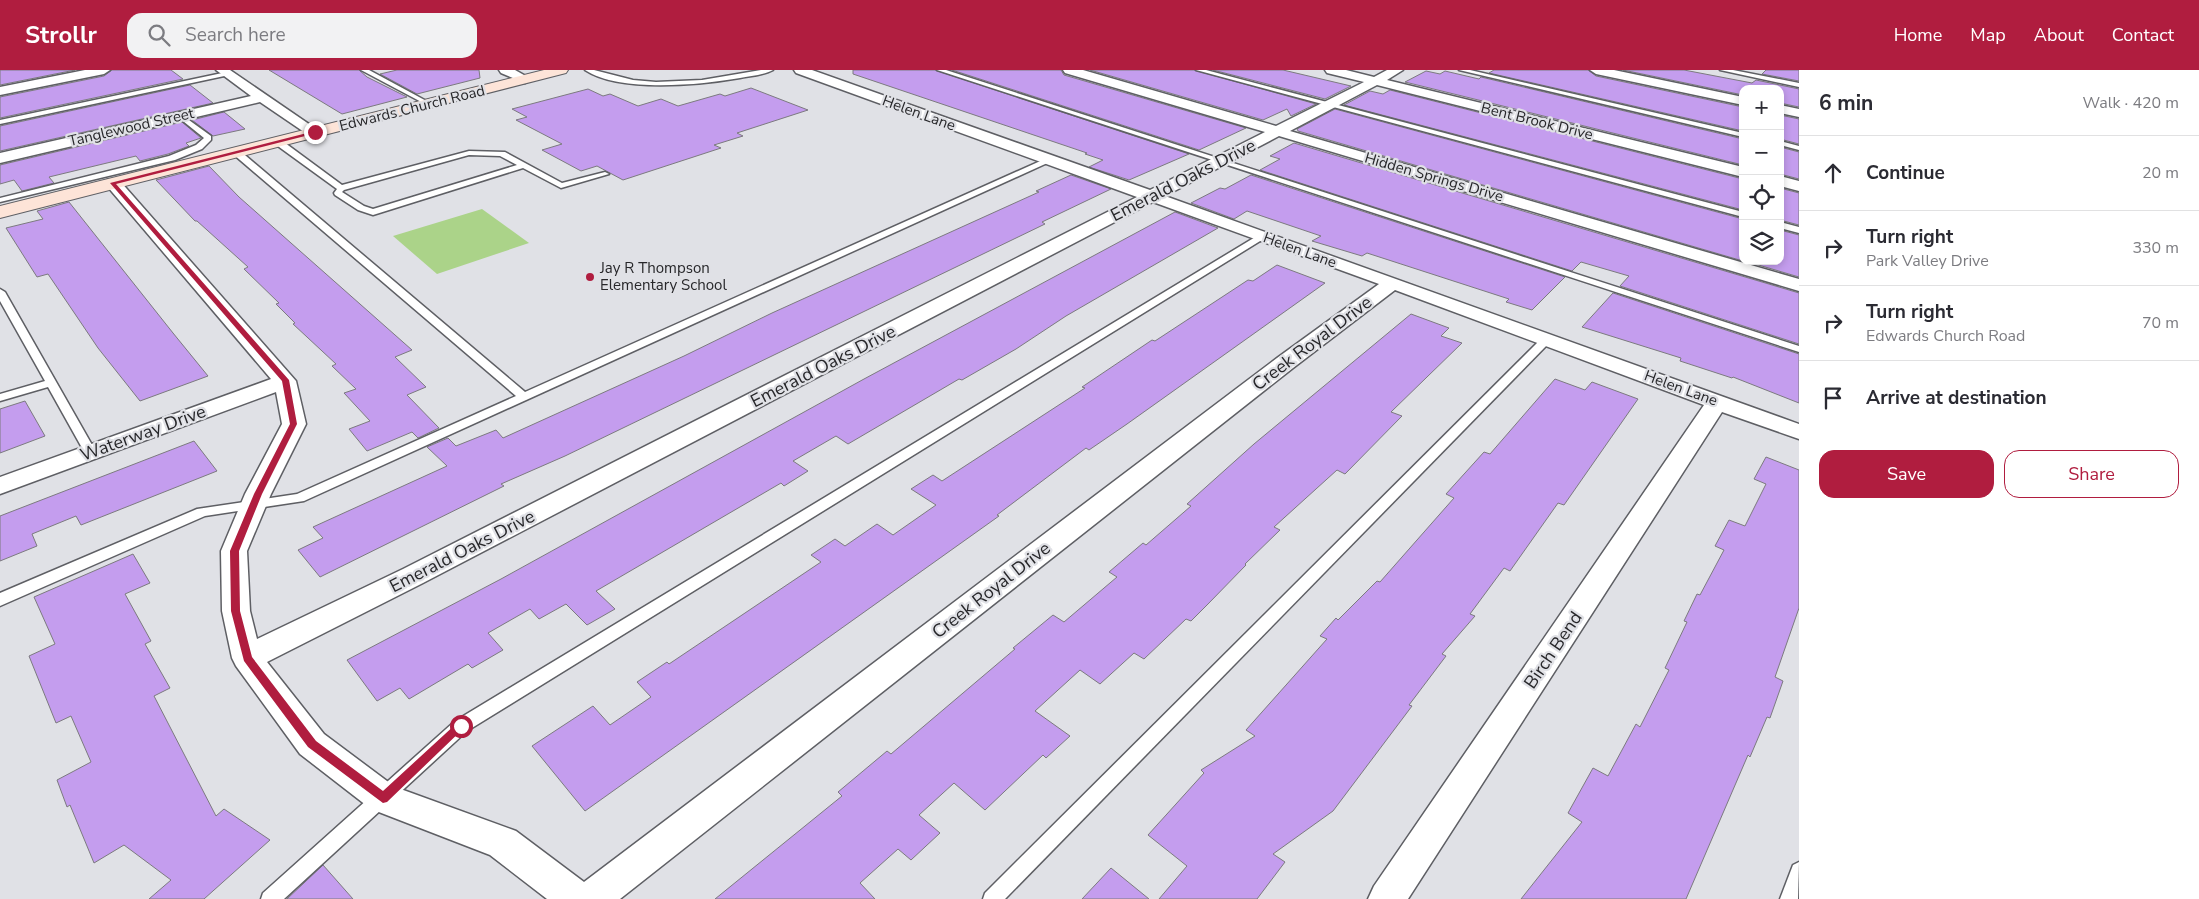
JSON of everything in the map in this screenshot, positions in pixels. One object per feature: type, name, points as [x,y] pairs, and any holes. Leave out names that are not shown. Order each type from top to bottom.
[{"type":"street","points":[[0,91],[78,72],[104,70]]},
{"type":"street","points":[[504,70],[525,79]]},
{"type":"street","name":"Edwards Church Road","points":[[0,212],[561,70]]},
{"type":"street","name":"Helen Lane","points":[[800,70],[1393,283],[1799,432]]},
{"type":"street","name":"Hidden Springs Drive","points":[[1069,70],[1799,285]]},
{"type":"street","name":"Bent Brook Drive","points":[[1331,70],[1739,171]]},
{"type":"street","name":"Emerald Oaks Drive","points":[[247,658],[413,576],[1397,70]]},
{"type":"street","points":[[1596,70],[1739,100]]},
{"type":"street","points":[[225,72],[315,132]]},
{"type":"street","name":"Tanglewood Street","points":[[0,158],[262,97]]},
{"type":"street","points":[[1784,110],[1799,113]]},
{"type":"street","points":[[1784,182],[1799,186]]},
{"type":"street","points":[[113,183],[285,380],[294,424],[253,505],[234,551],[236,611],[247,658],[312,744],[383,798],[502,843],[577,899]]},
{"type":"street","name":"Creek Royal Drive","points":[[591,899],[1277,369],[1393,283]]},
{"type":"street","name":"Waterway Drive","points":[[0,486],[285,380]]},
{"type":"street","name":"Birch Bend","points":[[1387,899],[1718,401]]},
{"type":"lane","points":[[364,70],[429,104]]},
{"type":"lane","points":[[588,70],[625,80],[669,84],[703,83],[770,70]]},
{"type":"lane","points":[[940,70],[1799,349]]},
{"type":"lane","points":[[1199,70],[1739,214]]},
{"type":"lane","points":[[1462,70],[1739,134]]},
{"type":"lane","points":[[1723,70],[1799,85]]},
{"type":"lane","points":[[0,122],[225,72]]},
{"type":"lane","points":[[0,200],[172,158],[199,147],[208,138],[180,116]]},
{"type":"lane","points":[[278,142],[341,188]]},
{"type":"lane","points":[[1784,145],[1799,148]]},
{"type":"lane","points":[[236,152],[524,397]]},
{"type":"lane","points":[[523,166],[373,212],[361,208],[338,193],[341,188],[469,154],[502,154],[561,186],[605,174]]},
{"type":"lane","points":[[0,601],[3,598],[202,512],[300,498],[1050,160]]},
{"type":"lane","points":[[1784,226],[1799,230]]},
{"type":"lane","points":[[270,899],[461,726],[1262,236]]},
{"type":"lane","points":[[0,292],[90,452]]},
{"type":"lane","points":[[992,899],[1546,339]]},
{"type":"lane","points":[[0,398],[51,383]]},
{"type":"lane","points":[[1790,899],[1799,871]]},
{"type":"green space","points":[[482,209],[529,243],[437,274],[393,236]]},
{"type":"building","points":[[0,70],[75,70],[0,85]]},
{"type":"building","points":[[112,70],[171,70],[183,79],[0,118],[0,97],[104,76]]},
{"type":"building","points":[[269,70],[359,70],[367,77],[407,97],[342,114]]},
{"type":"building","points":[[397,70],[479,70],[480,78],[417,94],[380,74]]},
{"type":"building","points":[[853,70],[935,70],[1189,154],[1129,180],[1089,167],[1103,160],[1085,154],[1087,153],[853,74]]},
{"type":"building","points":[[952,70],[1061,70],[1064,75],[1246,128],[1199,150]]},
{"type":"building","points":[[1090,70],[1194,70],[1316,104],[1291,116],[1287,109],[1263,120]]},
{"type":"building","points":[[1213,70],[1283,70],[1351,86],[1325,99]]},
{"type":"building","points":[[1494,70],[1588,70],[1596,76],[1739,106],[1739,130],[1489,73]]},
{"type":"building","points":[[1623,70],[1684,70],[1752,83],[1756,80],[1780,85],[1739,85],[1739,94]]},
{"type":"building","points":[[1766,70],[1799,70],[1799,81],[1762,74]]},
{"type":"building","points":[[1426,71],[1440,74],[1445,71],[1479,79],[1481,77],[1739,138],[1739,164],[1405,82]]},
{"type":"building","points":[[190,85],[213,103],[0,151],[0,126]]},
{"type":"building","points":[[1784,86],[1799,89],[1799,107],[1784,104]]},
{"type":"building","points":[[751,88],[808,110],[737,133],[743,136],[714,145],[721,148],[623,180],[597,166],[581,171],[542,150],[562,144],[516,120],[527,117],[512,109],[588,89],[603,96],[610,94],[638,106],[661,99],[678,106],[720,94],[725,96]]},
{"type":"building","points":[[1390,90],[1739,178],[1739,209],[1344,105],[1370,91],[1383,94]]},
{"type":"building","points":[[1335,109],[1739,218],[1739,260],[1298,131],[1297,129]]},
{"type":"building","points":[[224,112],[245,129],[213,136],[192,120]]},
{"type":"building","points":[[1784,116],[1799,119],[1799,144],[1784,140]]},
{"type":"building","points":[[182,122],[201,138],[186,143],[189,146],[168,154],[140,161],[136,156],[49,177],[54,183],[22,191],[14,180],[0,184],[0,165]]},
{"type":"building","points":[[1294,143],[1799,293],[1799,344],[1620,286],[1629,276],[1581,262],[1572,271],[1260,170],[1280,159],[1270,156]]},
{"type":"building","points":[[1784,148],[1799,152],[1799,179],[1784,175]]},
{"type":"building","points":[[209,166],[239,197],[412,350],[395,357],[426,387],[407,395],[439,428],[418,438],[412,432],[367,451],[349,429],[370,421],[344,393],[356,389],[332,366],[336,364],[293,324],[295,323],[276,304],[279,303],[244,269],[248,267],[195,221],[156,180]]},
{"type":"building","points":[[1071,175],[1111,189],[1042,222],[1045,224],[565,456],[501,484],[504,486],[320,577],[298,550],[323,538],[313,527],[447,466],[427,447],[448,438],[456,446],[496,430],[503,438],[1039,192],[1036,191]]},
{"type":"building","points":[[1251,175],[1565,277],[1532,310],[1506,302],[1509,299],[1367,253],[1362,256],[1312,241],[1321,236],[1247,211],[1234,219],[1191,203],[1220,188],[1225,189]]},
{"type":"building","points":[[1784,189],[1799,193],[1799,225],[1784,221]]},
{"type":"building","points":[[69,202],[208,376],[140,401],[98,348],[48,274],[37,277],[6,228],[43,219],[37,211]]},
{"type":"building","points":[[1175,212],[1218,228],[1066,316],[1016,349],[962,380],[959,379],[848,444],[836,436],[793,461],[808,471],[784,486],[781,483],[596,591],[615,609],[587,625],[566,604],[539,619],[530,609],[488,633],[503,650],[472,668],[468,664],[409,699],[400,688],[377,701],[347,660],[501,579],[864,379]]},
{"type":"building","points":[[1784,231],[1799,235],[1799,277],[1758,265],[1784,265]]},
{"type":"building","points":[[1277,265],[1325,283],[1127,424],[1089,450],[1086,448],[997,515],[999,516],[585,811],[532,746],[593,706],[610,725],[651,697],[637,682],[667,662],[669,664],[821,562],[811,555],[835,539],[845,546],[877,524],[893,535],[936,505],[911,489],[933,475],[942,481],[1085,388],[1082,387],[1152,340],[1155,341],[1248,280],[1253,281]]},
{"type":"building","points":[[1613,293],[1799,354],[1799,403],[1733,377],[1680,361],[1681,358],[1582,327]]},
{"type":"building","points":[[1411,314],[1449,328],[1441,336],[1462,343],[1391,412],[1402,416],[1345,474],[1337,470],[1274,527],[1280,530],[1208,604],[1191,621],[1186,619],[1144,659],[1134,653],[1100,684],[1080,670],[1035,711],[1070,736],[1046,758],[1043,755],[985,810],[954,783],[919,815],[940,833],[911,860],[898,849],[860,883],[875,899],[715,899],[842,796],[838,792],[887,751],[891,754],[1053,615],[1064,622],[1117,577],[1109,572],[1143,543],[1146,545],[1191,506],[1187,504],[1254,444]]},
{"type":"building","points":[[1555,379],[1585,390],[1592,382],[1638,399],[1564,505],[1558,503],[1510,571],[1504,568],[1470,614],[1475,616],[1442,654],[1446,656],[1409,705],[1412,706],[1333,811],[1273,854],[1285,862],[1257,899],[1159,899],[1187,866],[1148,835],[1204,773],[1201,770],[1255,736],[1246,730],[1327,639],[1320,636],[1336,618],[1338,620],[1377,581],[1380,582],[1454,498],[1446,494],[1484,452],[1490,454]]},
{"type":"building","points":[[25,401],[45,436],[0,453],[0,409]]},
{"type":"building","points":[[194,441],[217,471],[81,525],[76,516],[32,534],[37,546],[0,561],[0,516]]},
{"type":"building","points":[[1766,457],[1799,470],[1799,608],[1775,677],[1783,681],[1770,718],[1767,717],[1750,757],[1748,755],[1686,899],[1521,899],[1582,822],[1568,813],[1593,768],[1608,776],[1636,724],[1640,727],[1669,670],[1665,668],[1687,622],[1684,621],[1697,594],[1700,595],[1724,550],[1715,546],[1729,520],[1745,526],[1766,484],[1754,479]]},
{"type":"building","points":[[133,554],[150,583],[125,594],[151,641],[145,644],[170,688],[154,696],[216,816],[224,809],[270,840],[204,899],[149,899],[171,880],[124,845],[94,863],[70,805],[67,807],[57,780],[91,762],[71,716],[56,723],[29,656],[55,644],[34,597]]},
{"type":"building","points":[[323,865],[353,899],[287,899]]},
{"type":"building","points":[[1111,868],[1149,899],[1082,899]]},
{"type":"place","name":"Jay R Thompson Elementary School","points":[[590,277]]},
{"type":"route","points":[[315,132],[113,183],[285,380],[294,424],[258,494],[234,551],[236,611],[247,658],[312,744],[383,798],[461,726]]}]
